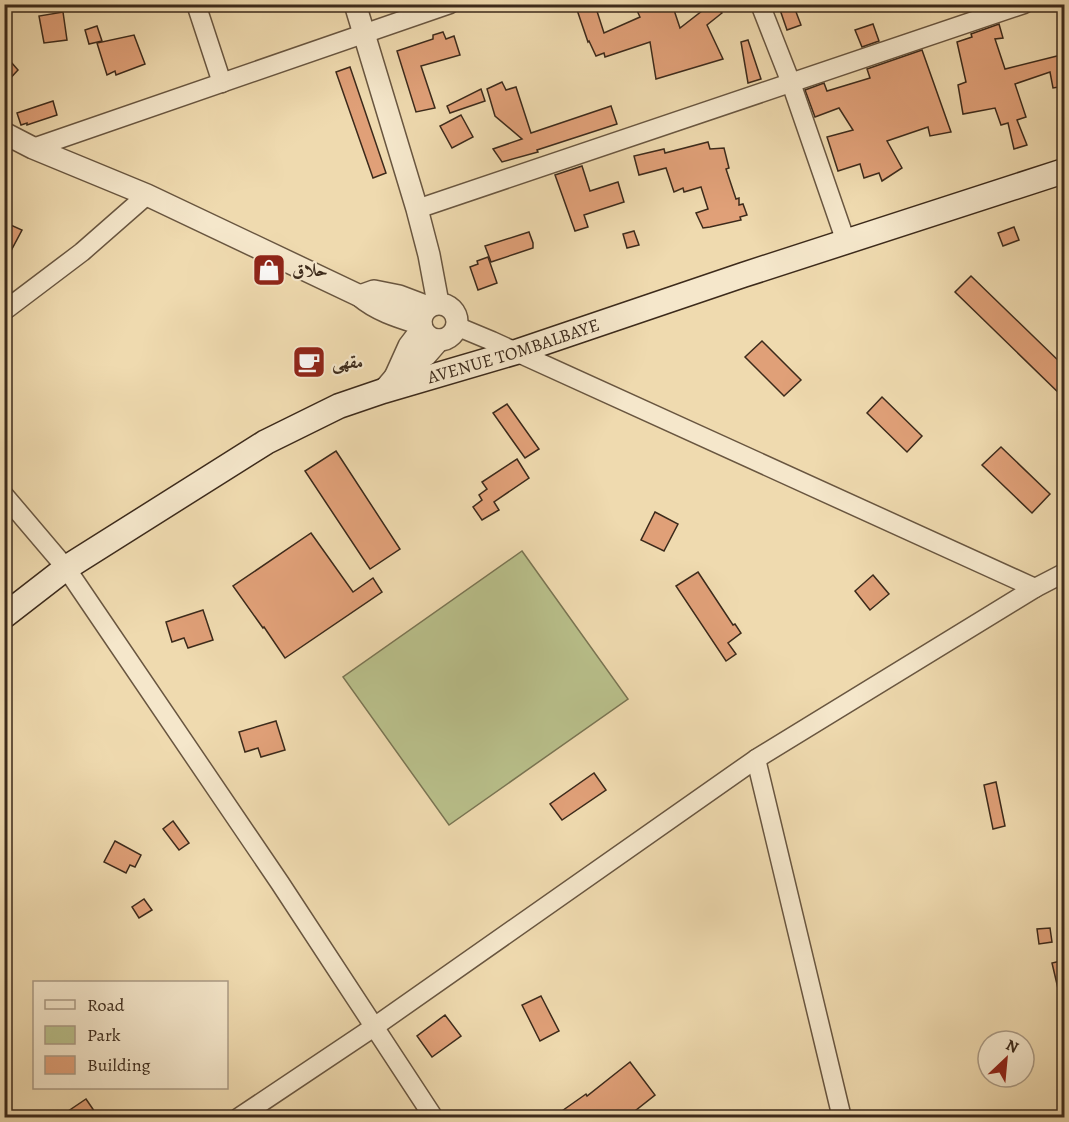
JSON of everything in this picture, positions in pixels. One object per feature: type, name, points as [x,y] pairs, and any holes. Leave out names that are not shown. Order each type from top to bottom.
[{"type":"main road","name":"AVENUE TOMBALBAYE","points":[[4,616],[66,568],[266,442],[389,384],[516,352],[743,275],[1065,171]]},
{"type":"street","points":[[196,4],[222,83]]},
{"type":"street","points":[[355,4],[429,255],[429,321],[426,355],[389,384]]},
{"type":"street","points":[[33,147],[450,4]]},
{"type":"street","points":[[760,4],[791,83],[846,242]]},
{"type":"street","points":[[417,209],[1024,4]]},
{"type":"street","points":[[4,134],[147,195],[360,296],[370,304],[394,316],[429,321],[445,339],[451,335],[456,326],[456,316],[446,305],[429,321]]},
{"type":"street","points":[[4,311],[82,252],[147,195]]},
{"type":"street","points":[[456,326],[1035,588]]},
{"type":"street","points":[[4,495],[66,568],[280,883],[434,1118]]},
{"type":"street","points":[[238,1118],[375,1027],[756,759],[1035,588],[1065,573]]},
{"type":"street","points":[[756,759],[842,1118]]},
{"type":"green space","points":[[522,551],[628,699],[449,825],[343,677]]},
{"type":"building","points":[[575,4],[595,5],[604,33],[640,17],[634,4],[672,4],[680,28],[714,4],[722,13],[707,25],[723,59],[656,79],[650,42],[605,57],[604,53],[596,56],[588,42]]},
{"type":"building","points":[[778,4],[793,4],[801,25],[787,30]]},
{"type":"building","points":[[63,12],[67,40],[44,43],[39,16]]},
{"type":"building","points":[[873,24],[879,41],[862,47],[855,30]]},
{"type":"building","points":[[999,24],[1003,38],[995,39],[1005,69],[1065,54],[1065,86],[1053,88],[1050,72],[1015,84],[1026,117],[1017,120],[1027,145],[1014,149],[1008,123],[1001,125],[995,108],[963,114],[958,85],[966,82],[957,42],[972,37],[971,34]]},
{"type":"building","points":[[97,26],[102,41],[89,44],[85,30]]},
{"type":"building","points":[[443,32],[446,39],[454,36],[460,55],[421,66],[435,108],[416,112],[397,51],[433,39],[433,35]]},
{"type":"building","points":[[134,35],[145,64],[116,75],[115,71],[107,75],[97,43]]},
{"type":"building","points":[[748,40],[761,79],[748,83],[741,42]]},
{"type":"building","points":[[922,50],[951,132],[930,136],[928,127],[887,141],[902,168],[882,181],[879,173],[864,178],[860,164],[838,171],[827,137],[853,130],[839,108],[815,117],[805,90],[824,83],[827,91],[870,78],[867,69]]},
{"type":"building","points":[[4,54],[18,70],[4,85]]},
{"type":"building","points":[[350,67],[386,173],[373,178],[336,72]]},
{"type":"building","points":[[502,82],[506,90],[516,87],[531,133],[611,106],[617,124],[502,162],[493,149],[522,139],[495,116],[487,89]]},
{"type":"building","points":[[481,89],[485,101],[450,113],[447,106]]},
{"type":"building","points":[[53,101],[57,115],[21,125],[17,113]]},
{"type":"building","points":[[461,115],[473,137],[452,148],[440,126]]},
{"type":"building","points":[[708,142],[710,149],[724,148],[729,168],[726,169],[736,199],[739,198],[739,205],[743,204],[747,215],[740,217],[741,220],[703,228],[696,213],[708,209],[701,187],[684,192],[683,188],[674,192],[666,168],[639,175],[634,156],[664,149],[665,153]]},
{"type":"building","points":[[582,166],[590,191],[618,182],[624,202],[584,215],[588,227],[575,231],[555,175]]},
{"type":"building","points":[[4,222],[22,230],[4,264]]},
{"type":"building","points":[[1014,227],[1019,240],[1003,246],[998,233]]},
{"type":"building","points":[[634,231],[639,245],[627,248],[623,234]]},
{"type":"building","points":[[529,232],[533,248],[491,262],[485,246]]},
{"type":"building","points":[[488,257],[497,283],[478,290],[470,267],[478,264],[477,261]]},
{"type":"building","points":[[971,276],[1065,367],[1065,399],[955,292]]},
{"type":"building","points":[[762,341],[801,380],[784,396],[745,357]]},
{"type":"building","points":[[882,397],[922,436],[907,452],[867,413]]},
{"type":"building","points":[[507,404],[539,449],[525,458],[493,413]]},
{"type":"building","points":[[1001,447],[1050,494],[1032,513],[982,465]]},
{"type":"building","points":[[336,451],[400,549],[370,569],[305,471]]},
{"type":"building","points":[[517,459],[529,478],[494,502],[499,510],[482,520],[473,507],[482,500],[479,495],[487,489],[482,482]]},
{"type":"building","points":[[655,512],[678,524],[664,551],[641,540]]},
{"type":"building","points":[[311,533],[353,592],[373,578],[382,592],[285,658],[233,586]]},
{"type":"building","points":[[698,572],[733,625],[735,624],[741,633],[728,643],[736,654],[726,661],[676,586]]},
{"type":"building","points":[[873,575],[889,594],[870,610],[855,591]]},
{"type":"building","points":[[203,610],[213,640],[188,648],[184,638],[172,642],[166,622]]},
{"type":"building","points":[[276,721],[285,750],[261,757],[258,748],[245,752],[239,732]]},
{"type":"building","points":[[594,773],[606,790],[562,820],[550,804]]},
{"type":"building","points":[[996,782],[1005,826],[993,829],[984,785]]},
{"type":"building","points":[[173,821],[189,843],[179,850],[163,829]]},
{"type":"building","points":[[115,841],[141,855],[135,867],[130,865],[126,873],[104,862]]},
{"type":"building","points":[[144,899],[152,910],[139,918],[132,907]]},
{"type":"building","points":[[1050,928],[1052,942],[1039,944],[1037,929]]},
{"type":"building","points":[[1065,960],[1065,996],[1060,997],[1052,963]]},
{"type":"building","points":[[541,996],[559,1031],[540,1041],[522,1005]]},
{"type":"building","points":[[445,1015],[461,1036],[432,1057],[417,1036]]},
{"type":"building","points":[[630,1062],[655,1095],[626,1118],[552,1118],[586,1094],[587,1096]]},
{"type":"building","points":[[86,1099],[99,1118],[58,1118]]},
{"type":"place","name":"حلاق","points":[[269,270]]},
{"type":"place","name":"مقهى","points":[[309,362]]}]
